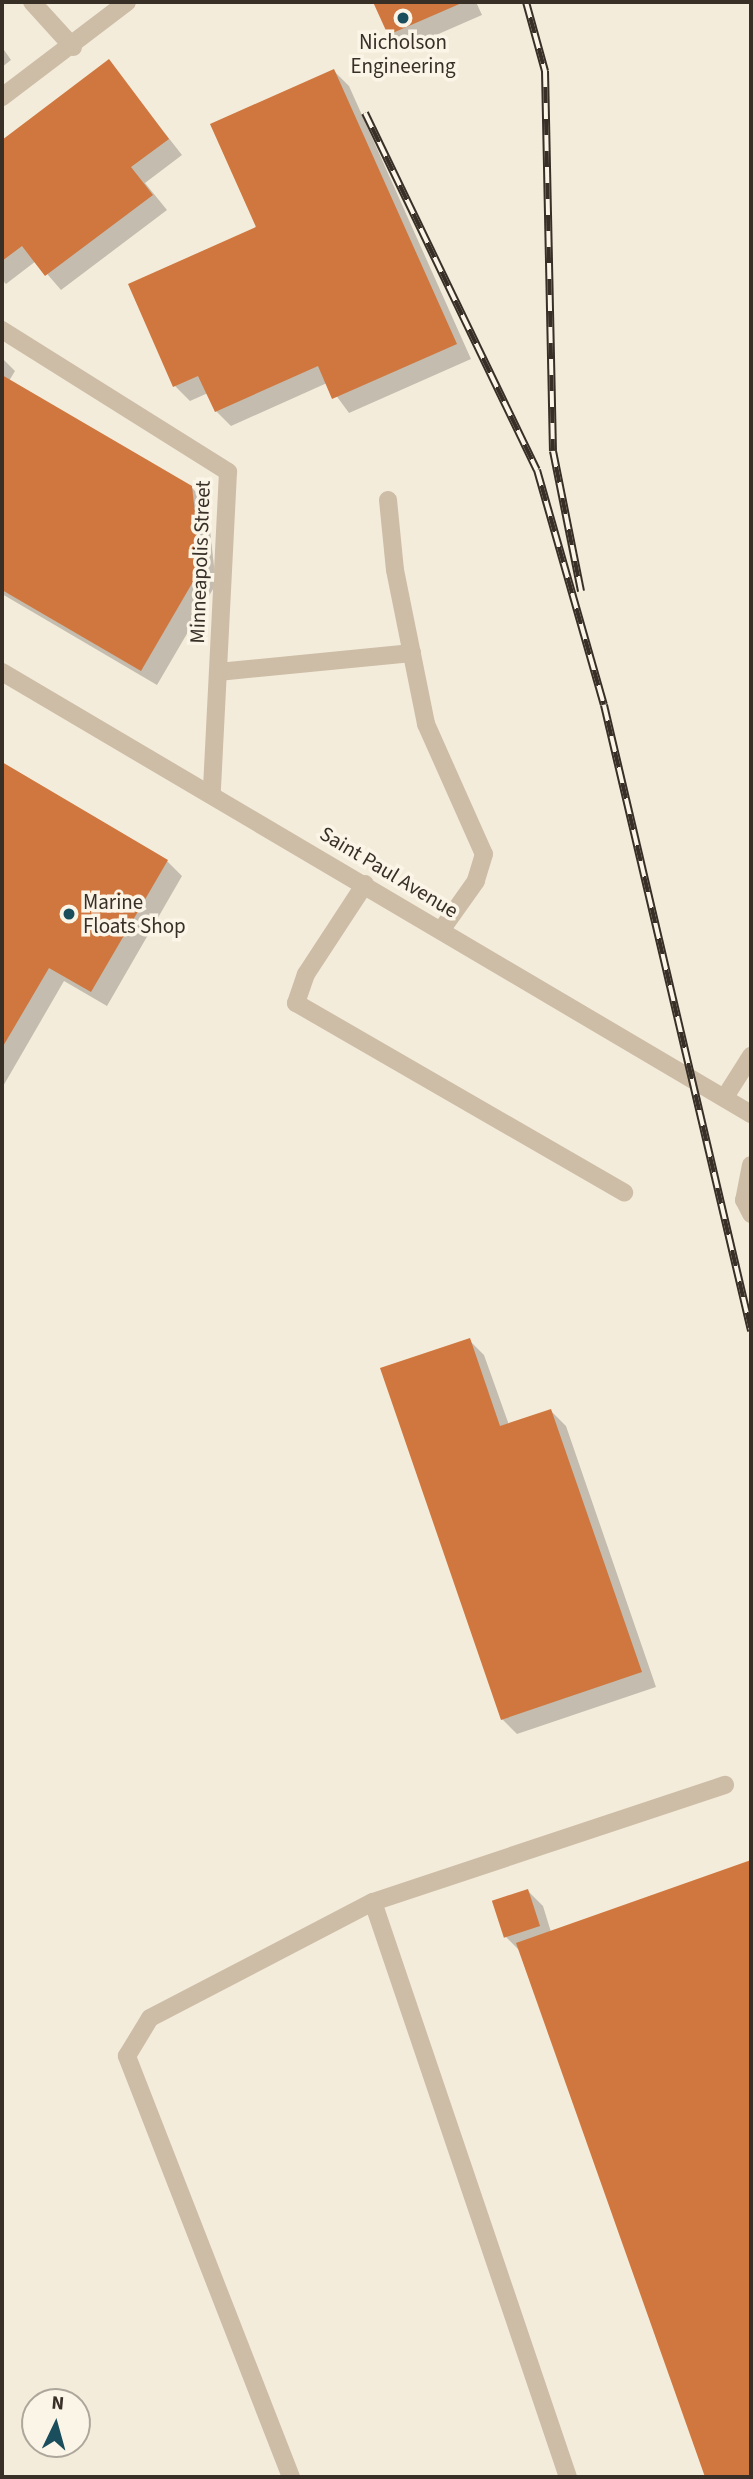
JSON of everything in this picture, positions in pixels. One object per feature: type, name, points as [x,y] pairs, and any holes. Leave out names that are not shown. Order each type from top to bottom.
[{"type":"street","points":[[32,2],[73,47]]},
{"type":"street","points":[[2,97],[73,47],[127,2]]},
{"type":"street","name":"Minneapolis Street","points":[[2,330],[228,472],[212,793]]},
{"type":"street","points":[[388,500],[395,570],[426,724],[484,854],[476,881],[442,929]]},
{"type":"street","points":[[218,672],[412,653]]},
{"type":"street","name":"Saint Paul Avenue","points":[[2,672],[212,793],[751,1114]]},
{"type":"street","points":[[365,884],[306,974],[296,1003],[624,1192]]},
{"type":"street","points":[[725,1097],[751,1056]]},
{"type":"street","points":[[751,1165],[744,1200],[751,1214]]},
{"type":"street","points":[[291,2477],[127,2056],[150,2018],[373,1902],[725,1785]]},
{"type":"street","points":[[373,1902],[568,2477]]},
{"type":"building","name":"Nicholson Engineering","points":[[373,2],[464,2],[388,35]]},
{"type":"building","points":[[109,59],[169,139],[131,167],[153,195],[45,276],[22,246],[2,261],[2,140]]},
{"type":"building","points":[[334,69],[457,344],[332,399],[318,366],[215,412],[198,376],[173,387],[128,284],[256,227],[210,124]]},
{"type":"building","points":[[2,375],[192,486],[201,568],[141,671],[2,590]]},
{"type":"building","name":"Marine Floats Shop","points":[[2,762],[168,860],[91,992],[49,968],[2,1048]]},
{"type":"building","points":[[470,1338],[500,1426],[551,1409],[642,1672],[501,1720],[380,1368]]},
{"type":"building","points":[[751,1860],[751,2477],[705,2477],[516,1943]]},
{"type":"building","points":[[528,1889],[540,1926],[504,1938],[492,1901]]},
{"type":"railway","points":[[526,2],[545,71],[553,451],[581,591]]},
{"type":"railway","points":[[365,113],[537,470],[604,705],[751,1331]]},
{"type":"place","name":"Nicholson Engineering","points":[[403,18]]},
{"type":"place","name":"Marine Floats Shop","points":[[69,914]]}]
